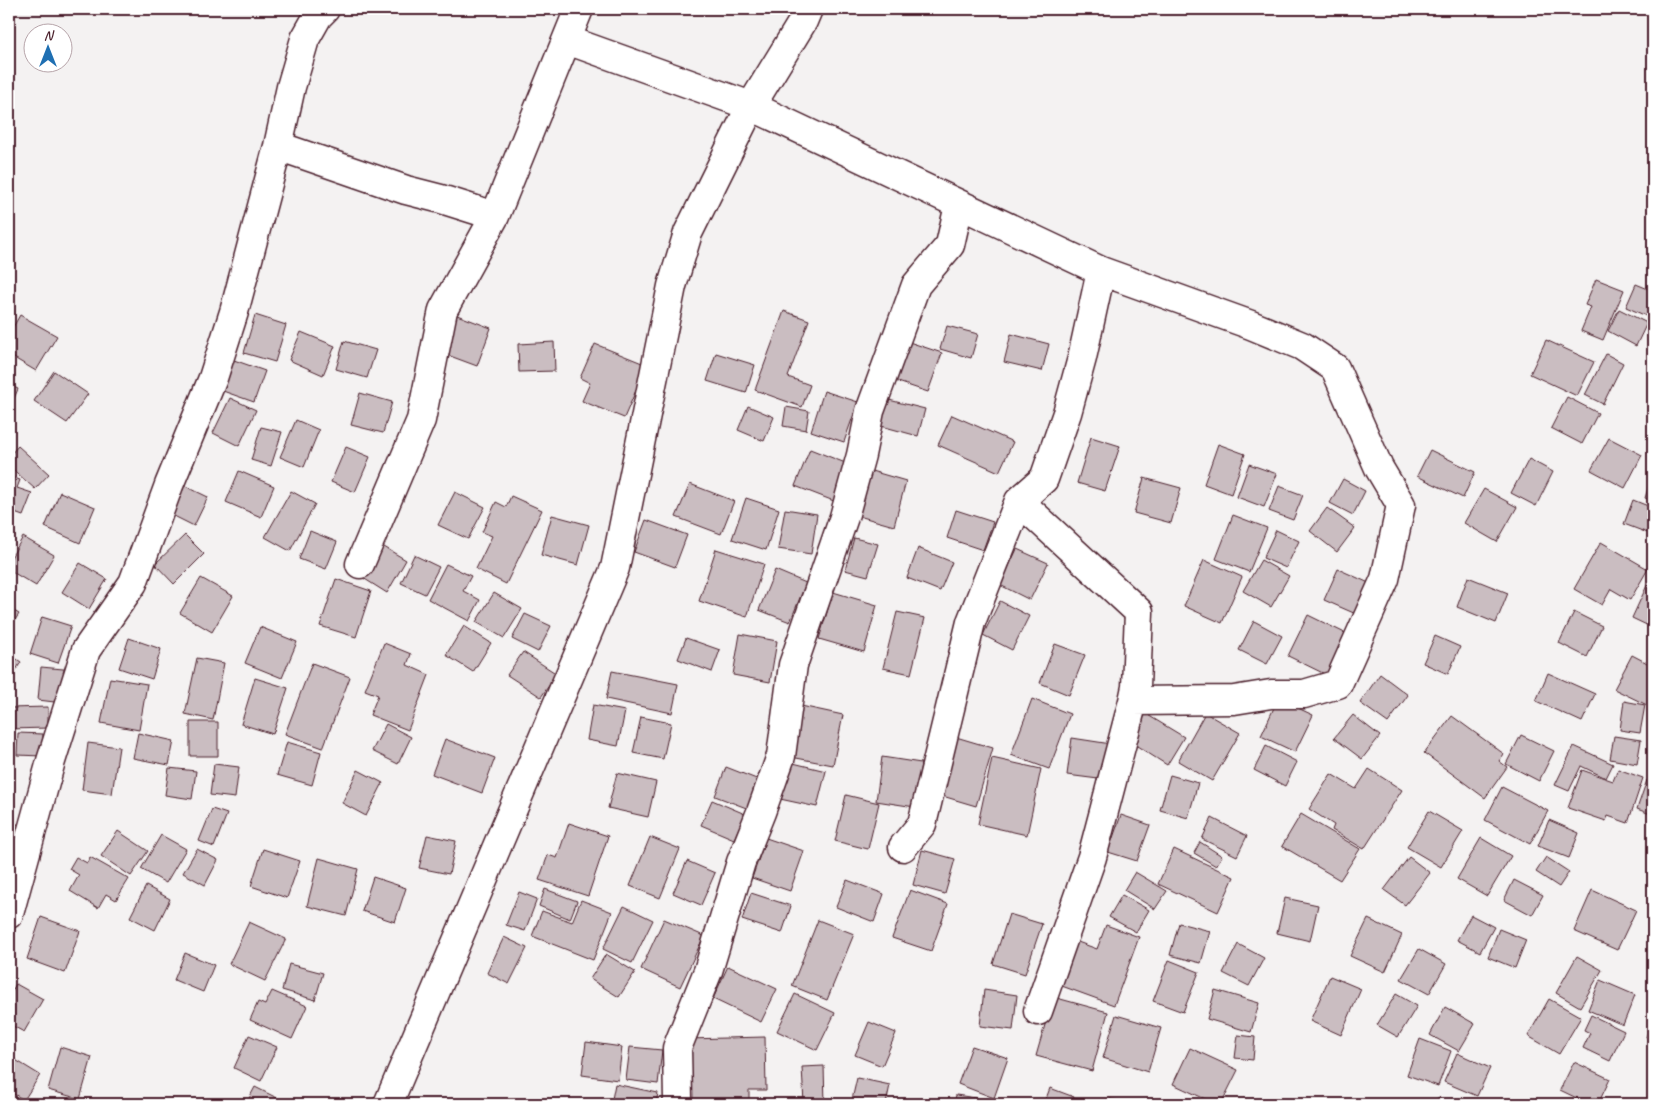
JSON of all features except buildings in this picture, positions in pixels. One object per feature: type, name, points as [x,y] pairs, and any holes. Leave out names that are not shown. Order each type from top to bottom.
[{"type":"street","points":[[9,914],[51,761],[86,650],[133,583],[169,485],[213,378],[234,312],[305,39],[318,16],[325,9]]},
{"type":"street","points":[[360,564],[421,420],[443,310],[495,216],[579,9]]},
{"type":"street","points":[[388,1104],[615,568],[672,286],[688,233],[751,106],[803,21],[808,9]]},
{"type":"street","points":[[567,40],[751,106],[1101,271],[1251,325],[1302,346],[1335,368],[1379,468],[1401,505],[1385,579],[1338,684],[1304,694],[1272,694],[1234,700],[1133,701]]},
{"type":"street","points":[[278,146],[406,190],[441,198],[495,216]]},
{"type":"street","points":[[677,1104],[677,1048],[708,971],[740,862],[761,812],[781,756],[793,665],[844,517],[861,455],[870,411],[916,285],[950,245],[959,205]]},
{"type":"street","points":[[903,847],[922,824],[971,622],[1019,501],[1044,479],[1068,413],[1101,271]]},
{"type":"street","points":[[1019,501],[1139,612],[1136,687],[1133,701],[1092,857],[1038,1011]]}]
